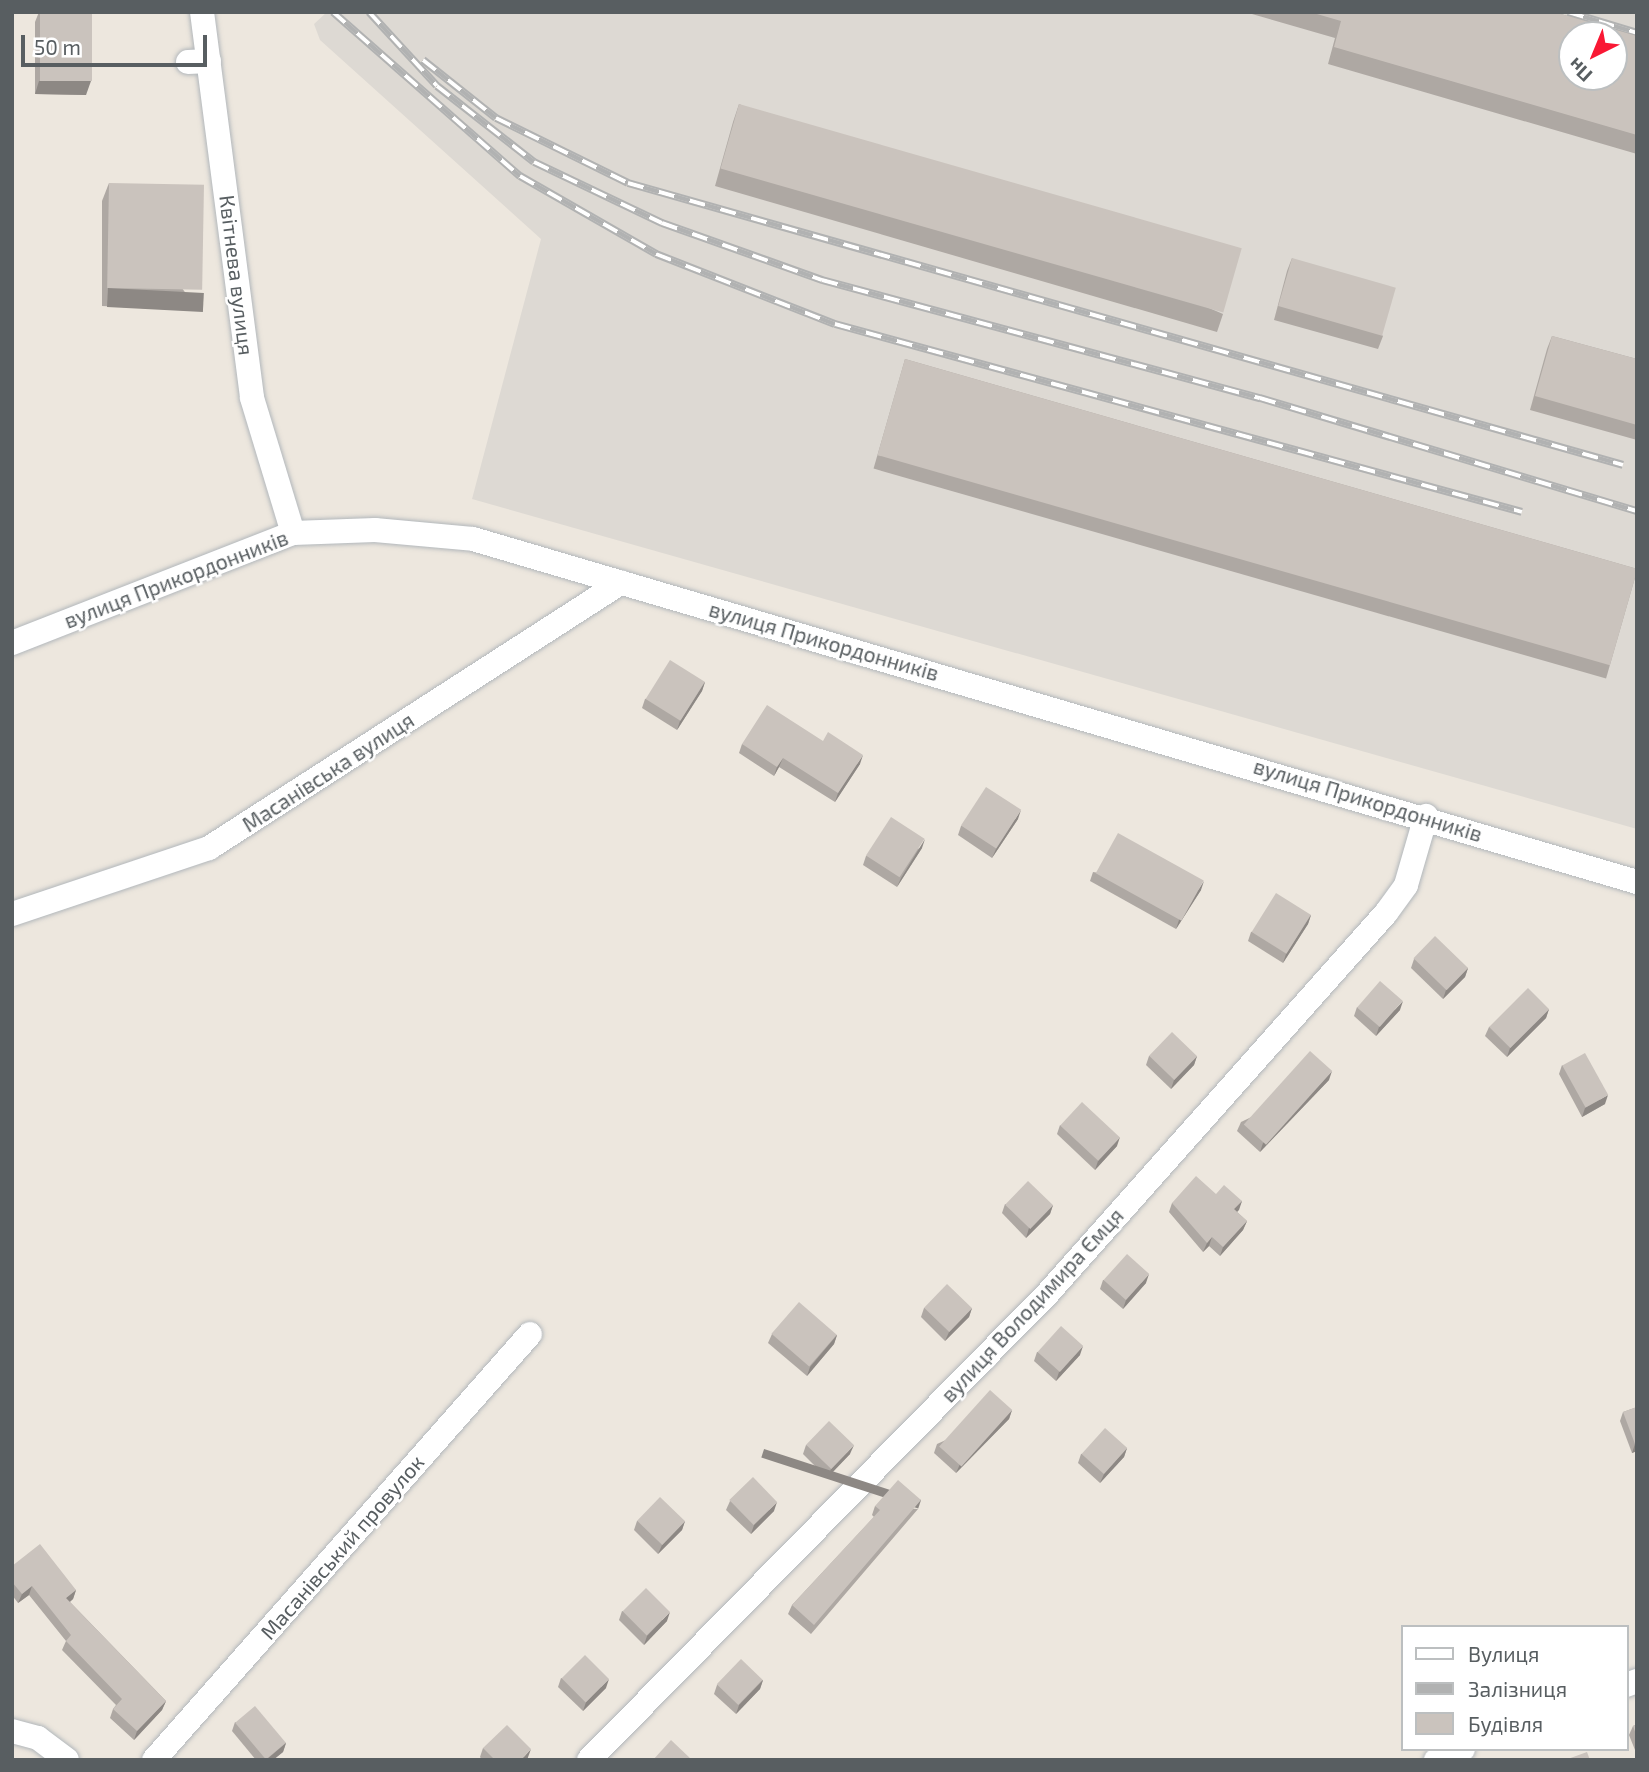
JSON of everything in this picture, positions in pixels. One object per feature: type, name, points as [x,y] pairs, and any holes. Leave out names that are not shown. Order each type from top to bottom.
[{"type":"street","name":"Квітнева вулиця","points":[[202,12],[199,61],[252,398],[293,533]]},
{"type":"street","name":"вулиця Прикордонників","points":[[12,643],[293,533],[375,530],[473,539],[1426,816],[1637,882]]},
{"type":"street","name":"Масанівська вулиця","points":[[12,914],[209,848],[621,582]]},
{"type":"street","name":"вулиця Володимира Ємця","points":[[589,1760],[1049,1292],[1386,913],[1406,886],[1426,816]]},
{"type":"street","name":"Масанівський провулок","points":[[154,1760],[530,1334]]},
{"type":"street","points":[[12,1731],[38,1738],[67,1760]]},
{"type":"street","points":[[1436,1760],[1458,1751]]},
{"type":"shaded area","points":[[327,12],[1637,12],[1637,829],[472,499],[541,239],[320,40],[314,24]]},
{"type":"building","points":[[40,12],[92,12],[92,81],[40,81]]},
{"type":"building","points":[[1310,12],[1554,12],[1585,21],[1558,21],[1558,91],[1628,91],[1628,33],[1637,36],[1637,135],[1334,47],[1341,21]]},
{"type":"building","points":[[739,104],[1242,248],[1223,313],[721,168]]},
{"type":"building","points":[[109,183],[204,185],[202,290],[107,288]]},
{"type":"building","points":[[1292,258],[1396,288],[1382,336],[1278,306]]},
{"type":"building","points":[[1552,336],[1637,359],[1637,425],[1535,396]]},
{"type":"building","points":[[905,359],[1637,569],[1610,665],[877,455]]},
{"type":"building","points":[[670,660],[705,682],[680,721],[646,699]]},
{"type":"building","points":[[767,705],[823,741],[828,732],[863,755],[838,793],[783,758],[777,767],[742,744]]},
{"type":"building","points":[[986,787],[1021,810],[996,848],[961,826]]},
{"type":"building","points":[[891,817],[925,839],[899,877],[866,856]]},
{"type":"building","points":[[1118,833],[1204,881],[1181,921],[1096,873]]},
{"type":"building","points":[[1276,893],[1311,915],[1286,954],[1252,932]]},
{"type":"building","points":[[1435,936],[1468,968],[1447,990],[1413,958]]},
{"type":"building","points":[[1380,981],[1403,1001],[1380,1027],[1357,1007]]},
{"type":"building","points":[[1528,988],[1549,1009],[1510,1048],[1489,1027]]},
{"type":"building","points":[[1172,1032],[1197,1056],[1174,1080],[1149,1056]]},
{"type":"building","points":[[1310,1051],[1332,1071],[1266,1145],[1244,1125]]},
{"type":"building","points":[[1585,1053],[1608,1095],[1586,1108],[1562,1066]]},
{"type":"building","points":[[1082,1102],[1120,1137],[1098,1161],[1060,1125]]},
{"type":"building","points":[[1196,1176],[1216,1194],[1224,1185],[1242,1201],[1234,1209],[1247,1221],[1223,1247],[1212,1237],[1207,1243],[1172,1203]]},
{"type":"building","points":[[1028,1181],[1053,1205],[1030,1229],[1005,1205]]},
{"type":"building","points":[[1127,1254],[1149,1274],[1126,1300],[1104,1280]]},
{"type":"building","points":[[947,1284],[972,1308],[949,1332],[924,1308]]},
{"type":"building","points":[[799,1302],[837,1335],[809,1367],[771,1334]]},
{"type":"building","points":[[1061,1326],[1083,1346],[1060,1372],[1038,1352]]},
{"type":"building","points":[[990,1390],[1012,1410],[961,1467],[939,1446]]},
{"type":"building","points":[[1637,1407],[1637,1443],[1635,1444],[1623,1412]]},
{"type":"building","points":[[829,1421],[854,1445],[831,1469],[806,1445]]},
{"type":"building","points":[[1105,1428],[1127,1448],[1104,1474],[1082,1454]]},
{"type":"building","points":[[753,1477],[777,1502],[754,1525],[729,1500]]},
{"type":"building","points":[[898,1480],[921,1500],[814,1625],[792,1605],[880,1510],[875,1506]]},
{"type":"building","points":[[660,1497],[685,1521],[662,1545],[637,1521]]},
{"type":"building","points":[[40,1544],[76,1590],[66,1598],[166,1701],[137,1731],[113,1709],[122,1699],[66,1641],[71,1635],[32,1586],[22,1594],[12,1582],[12,1566]]},
{"type":"building","points":[[646,1588],[670,1612],[647,1635],[623,1611]]},
{"type":"building","points":[[585,1655],[609,1679],[586,1702],[562,1678]]},
{"type":"building","points":[[741,1659],[763,1680],[738,1705],[717,1684]]},
{"type":"building","points":[[255,1706],[286,1743],[266,1759],[235,1723]]},
{"type":"building","points":[[507,1725],[531,1749],[521,1760],[495,1760],[483,1748]]},
{"type":"building","points":[[671,1740],[692,1760],[653,1760]]},
{"type":"building","points":[[1587,1752],[1590,1760],[1565,1760]]},
{"type":"railway","points":[[333,12],[520,176],[656,254],[835,324],[1522,512]]},
{"type":"railway","points":[[369,12],[437,86],[534,162],[662,223],[822,280],[1260,398],[1637,511]]},
{"type":"railway","points":[[1568,12],[1637,33]]},
{"type":"railway","points":[[423,60],[496,118],[628,183],[1623,465]]}]
